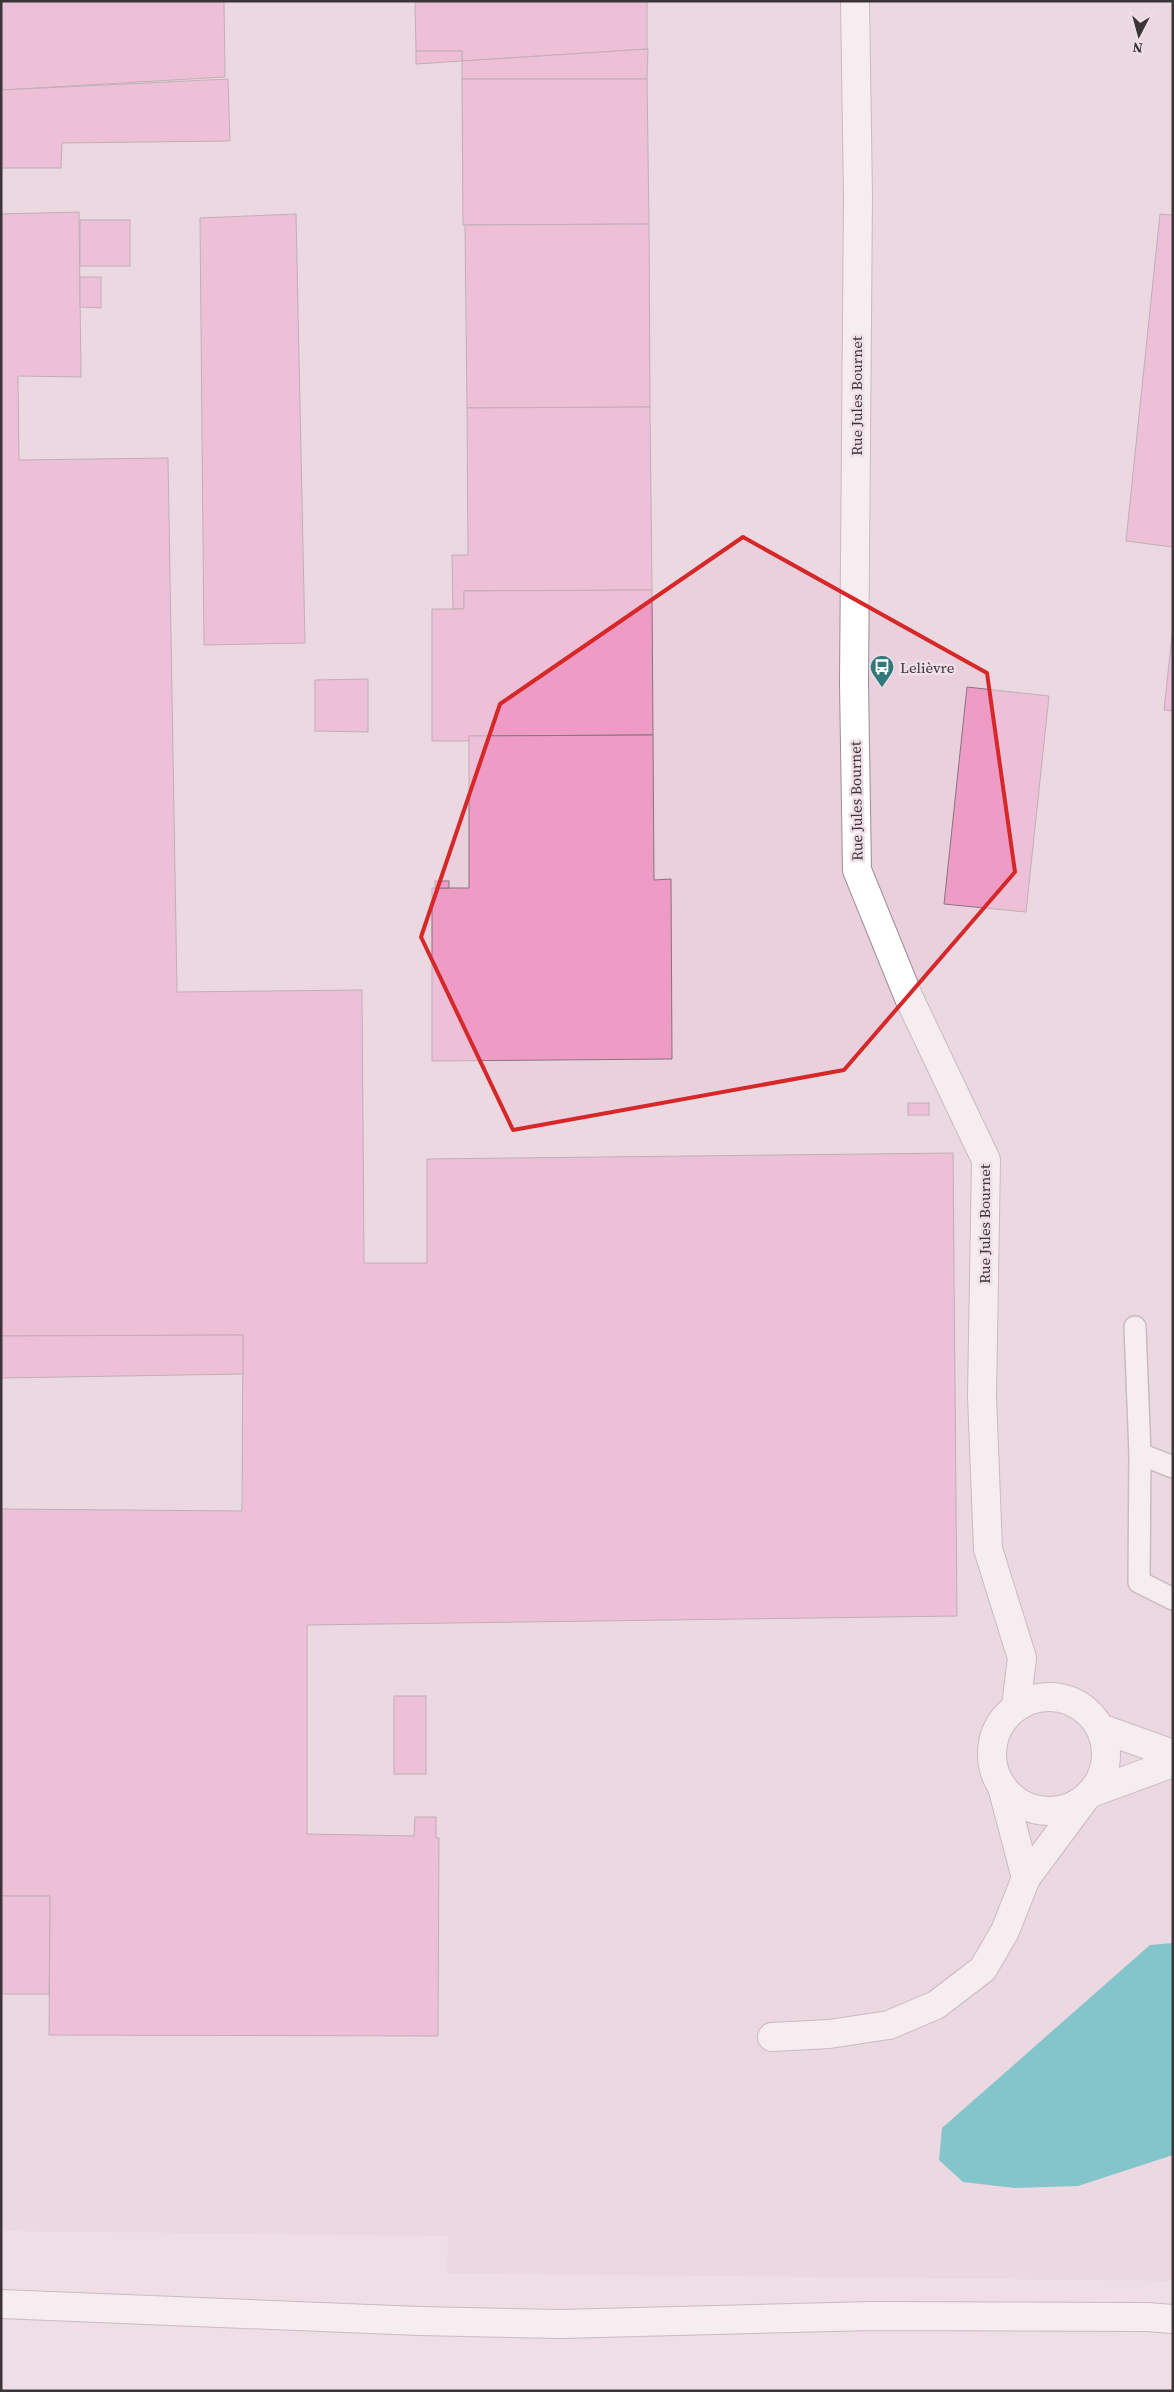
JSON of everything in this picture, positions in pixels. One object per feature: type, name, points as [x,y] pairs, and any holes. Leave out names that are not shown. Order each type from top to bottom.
[{"type":"street","name":"Rue Jules Bournet","points":[[855,1],[858,187],[854,683],[857,870],[909,998],[986,1160],[982,1396],[988,1549],[1022,1658],[1016,1708]]},
{"type":"street","name":"Rue Jules Bournet","points":[[1022,1658],[1065,1699]]},
{"type":"street","points":[[772,2037],[829,2034],[889,2025],[936,2005],[983,1969],[1005,1931],[1026,1878],[1087,1796],[1100,1782],[1106,1762],[1105,1741],[1100,1728],[1091,1715],[1065,1699],[1048,1697],[1031,1700],[1016,1708],[1003,1720],[995,1736],[992,1754],[995,1771],[1002,1787],[1026,1878]]},
{"type":"street","points":[[1100,1728],[1173,1754]]},
{"type":"street","points":[[1002,1787],[1015,1800],[1032,1808],[1050,1811],[1068,1808],[1087,1796],[1173,1762]]},
{"type":"street","points":[[1,2304],[419,2321],[552,2324],[872,2316],[1147,2317],[1173,2320]]},
{"type":"lane","points":[[1135,1327],[1140,1454],[1139,1582],[1173,1599]]},
{"type":"lane","points":[[1140,1454],[1173,1467]]},
{"type":"highlighted area","points":[[743,537],[987,673],[1015,872],[844,1070],[513,1130],[421,937],[500,704]]},
{"type":"shaded area","points":[[1,1],[1173,1],[1173,2281],[447,2273],[448,2236],[1,2231]]},
{"type":"water","points":[[1173,1943],[1173,2155],[1078,2186],[1015,2188],[963,2182],[939,2160],[942,2128],[1150,1945]]},
{"type":"building","points":[[1,1],[224,1],[225,77],[1,90]]},
{"type":"building","points":[[415,1],[647,1],[647,49],[462,61],[462,51],[416,51]]},
{"type":"building","points":[[648,49],[647,79],[462,79],[462,61]]},
{"type":"building","points":[[416,51],[462,51],[462,61],[416,64]]},
{"type":"building","points":[[228,79],[230,141],[62,143],[61,168],[1,168],[1,90]]},
{"type":"building","points":[[462,79],[647,79],[649,224],[463,225]]},
{"type":"building","points":[[79,212],[81,377],[18,376],[19,460],[168,458],[177,992],[362,990],[364,1263],[427,1263],[427,1159],[953,1153],[957,1616],[307,1625],[307,1834],[414,1836],[415,1817],[436,1817],[436,1838],[439,1838],[438,2036],[49,2035],[50,1896],[1,1896],[1,1509],[242,1511],[243,1335],[1,1336],[1,214]]},
{"type":"building","points":[[296,214],[305,643],[204,645],[200,218]]},
{"type":"building","points":[[1160,214],[1173,215],[1173,547],[1126,541]]},
{"type":"building","points":[[80,220],[130,220],[130,266],[80,266]]},
{"type":"building","points":[[649,224],[650,407],[467,408],[465,225]]},
{"type":"building","points":[[80,277],[101,277],[101,308],[80,307]]},
{"type":"building","points":[[650,407],[652,590],[464,591],[464,609],[453,609],[452,555],[468,555],[467,408]]},
{"type":"building","points":[[652,590],[653,735],[469,736],[469,741],[432,741],[432,609],[464,609],[464,591]]},
{"type":"building","points":[[1173,626],[1173,711],[1164,710]]},
{"type":"building","points":[[368,679],[368,732],[315,731],[315,680]]},
{"type":"building","points":[[967,687],[1049,696],[1026,912],[944,904]]},
{"type":"building","points":[[653,735],[654,880],[671,879],[672,1059],[432,1061],[432,888],[469,888],[469,736]]},
{"type":"building","points":[[435,881],[449,881],[449,888],[435,888]]},
{"type":"building","points":[[908,1103],[929,1103],[929,1115],[908,1115]]},
{"type":"building","points":[[243,1335],[243,1374],[1,1378],[1,1336]]},
{"type":"building","points":[[394,1696],[426,1696],[426,1774],[394,1774]]},
{"type":"building","points":[[1,1896],[50,1896],[49,1994],[1,1994]]},
{"type":"place","name":"Lelièvre","points":[[882,688]]}]
